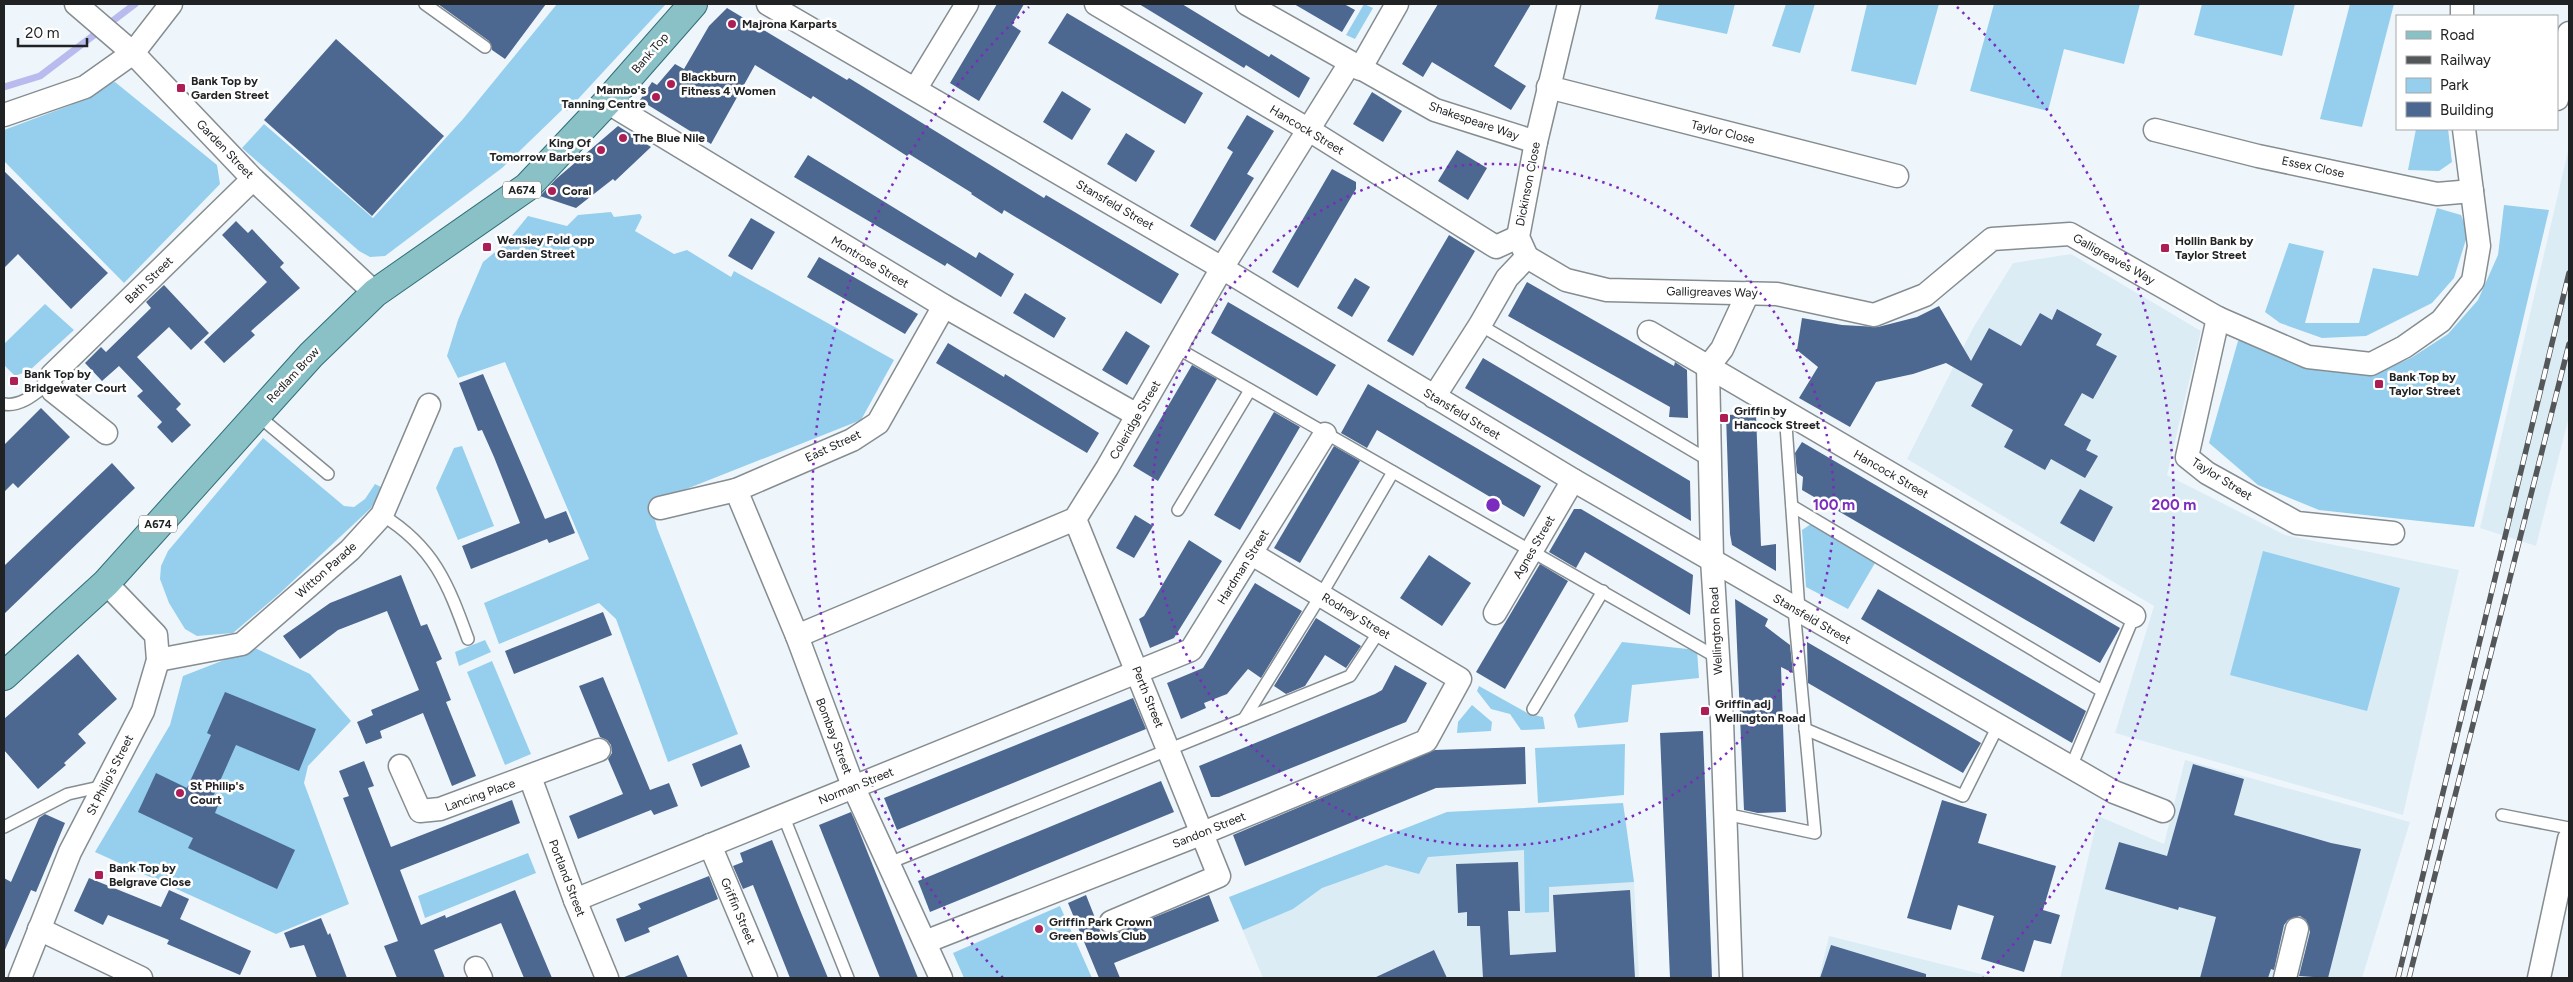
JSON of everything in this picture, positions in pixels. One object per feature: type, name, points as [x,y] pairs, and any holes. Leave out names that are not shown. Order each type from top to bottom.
[{"type":"main road","name":"Bank Top","points":[[607,102],[693,4]]},
{"type":"main road","name":"Redlam Brow","points":[[4,676],[106,583],[311,354],[375,293],[527,187],[607,102]]},
{"type":"street","points":[[4,115],[85,87],[133,53],[171,4]]},
{"type":"street","name":"Stansfeld Street","points":[[768,4],[916,88],[1222,268],[1573,480],[1797,610],[2114,792],[2163,811]]},
{"type":"street","points":[[916,88],[967,4]]},
{"type":"street","name":"Hancock Street","points":[[1096,4],[1308,130],[1496,247],[1522,247]]},
{"type":"street","name":"Shakespeare Way","points":[[1247,4],[1434,110],[1536,142]]},
{"type":"street","points":[[1355,66],[1397,4]]},
{"type":"street","name":"Dickinson Close","points":[[1522,247],[1536,142],[1569,4]]},
{"type":"street","name":"Garden Street","points":[[84,11],[133,53],[253,179],[375,293]]},
{"type":"street","points":[[2558,94],[2569,33]]},
{"type":"street","name":"Coleridge Street","points":[[1075,519],[1107,468],[1222,268],[1308,130],[1355,66]]},
{"type":"street","name":"Taylor Close","points":[[1548,87],[1897,176]]},
{"type":"street","name":"Montrose Street","points":[[607,102],[944,306],[1137,415]]},
{"type":"street","name":"Essex Close","points":[[2155,130],[2258,156],[2437,194],[2472,191]]},
{"type":"street","name":"Galligreaves Way","points":[[1522,247],[1566,280],[1607,290],[1777,294],[1874,315],[1925,295],[1992,239],[2070,234],[2218,318],[2308,357],[2371,364],[2404,347],[2441,321],[2473,281],[2479,246],[2464,130]]},
{"type":"street","name":"Bath Street","points":[[49,383],[52,375],[253,179]]},
{"type":"street","points":[[1434,397],[1480,325],[1522,247]]},
{"type":"street","points":[[1708,367],[1722,349],[1748,293]]},
{"type":"street","name":"East Street","points":[[660,508],[736,490],[852,440],[878,423],[944,306]]},
{"type":"street","name":"Taylor Street","points":[[2218,318],[2187,457],[2207,473],[2297,523],[2393,533]]},
{"type":"street","name":"Hancock Street","points":[[1649,332],[2134,616]]},
{"type":"street","name":"Wellington Road","points":[[1708,367],[1712,559],[1718,658],[1731,978]]},
{"type":"street","points":[[49,383],[53,391],[106,433]]},
{"type":"street","name":"Witton Parade","points":[[158,660],[242,644],[350,550],[382,515],[429,405]]},
{"type":"street","name":"Hardman Street","points":[[1138,672],[1192,650],[1325,434]]},
{"type":"street","name":"Agnes Street","points":[[1495,613],[1573,480]]},
{"type":"street","name":"Bombay Street","points":[[736,490],[797,636],[854,786],[941,978]]},
{"type":"street","points":[[797,636],[1075,519]]},
{"type":"street","name":"Perth Street","points":[[1075,519],[1219,876],[1111,922]]},
{"type":"street","name":"Rodney Street","points":[[1252,554],[1460,679]]},
{"type":"street","name":"St Philip's Street","points":[[20,978],[70,852],[143,711],[158,660],[156,635],[106,583]]},
{"type":"street","name":"Norman Street","points":[[574,900],[1138,672]]},
{"type":"street","name":"Sandon Street","points":[[925,942],[1203,833],[1426,741],[1460,679]]},
{"type":"street","points":[[530,777],[599,750]]},
{"type":"street","name":"Lancing Place","points":[[400,766],[420,811],[440,809],[530,777]]},
{"type":"street","name":"Portland Street","points":[[530,777],[574,900],[608,978]]},
{"type":"street","points":[[2539,978],[2569,839]]},
{"type":"street","name":"Griffin Street","points":[[710,845],[766,978]]},
{"type":"street","points":[[39,929],[141,978]]},
{"type":"street","points":[[2284,978],[2297,929]]},
{"type":"lane","points":[[425,4],[486,48]]},
{"type":"lane","points":[[1480,325],[1710,461]]},
{"type":"lane","points":[[1177,348],[1718,658]]},
{"type":"lane","points":[[4,404],[21,402],[49,383]]},
{"type":"lane","points":[[1178,510],[1250,390]]},
{"type":"lane","points":[[1725,814],[1815,834],[1805,729],[1785,411]]},
{"type":"lane","points":[[256,414],[328,474]]},
{"type":"lane","points":[[1244,719],[1321,595],[1393,472]]},
{"type":"lane","points":[[1792,506],[2102,691]]},
{"type":"lane","points":[[382,515],[423,547],[445,579],[468,639]]},
{"type":"lane","points":[[1532,709],[1603,591]]},
{"type":"lane","points":[[2071,767],[2134,616]]},
{"type":"lane","points":[[889,864],[1350,676],[1380,630]]},
{"type":"lane","points":[[1805,729],[1963,796],[1998,726]]},
{"type":"lane","points":[[4,827],[68,794],[104,786]]},
{"type":"lane","points":[[783,815],[848,978]]},
{"type":"lane","points":[[2502,815],[2569,828]]},
{"type":"shaded area","points":[[2569,147],[2569,417],[2536,546],[2480,528]]},
{"type":"shaded area","points":[[2071,254],[2201,331],[2167,475],[2285,535],[2459,570],[2403,815],[2115,733],[2154,606],[1907,459],[1973,328],[2013,263]]},
{"type":"shaded area","points":[[2185,760],[2410,822],[2362,978],[2060,978],[2098,816],[2164,844]]},
{"type":"shaded area","points":[[1623,803],[1634,882],[1639,978],[1263,978],[1229,898],[1447,812]]},
{"type":"shaded area","points":[[1829,936],[1997,978],[1819,978]]},
{"type":"green space","points":[[557,4],[666,4],[567,111],[563,109],[502,168],[385,256],[370,257],[359,251],[242,148],[264,124],[373,218],[463,119]]},
{"type":"green space","points":[[1364,4],[1373,8],[1355,39],[1346,35]]},
{"type":"green space","points":[[1659,4],[1735,4],[1727,34],[1655,19]]},
{"type":"green space","points":[[1786,4],[1815,4],[1800,53],[1772,46]]},
{"type":"green space","points":[[1867,4],[1939,4],[1916,85],[1851,71]]},
{"type":"green space","points":[[1994,4],[2140,4],[2124,64],[2064,49],[2048,111],[1970,91]]},
{"type":"green space","points":[[2202,4],[2295,4],[2282,56],[2194,35]]},
{"type":"green space","points":[[2350,4],[2394,4],[2362,127],[2320,119]]},
{"type":"green space","points":[[115,82],[217,165],[220,184],[124,283],[4,161],[4,130],[71,105],[104,85]]},
{"type":"green space","points":[[2416,130],[2448,130],[2452,162],[2439,171],[2408,170]]},
{"type":"green space","points":[[2504,205],[2549,210],[2474,527],[2319,510],[2258,485],[2209,443],[2238,341],[2249,340],[2283,357],[2322,371],[2372,375],[2411,358],[2448,334],[2478,300],[2498,255]]},
{"type":"green space","points":[[2437,208],[2461,215],[2468,233],[2454,278],[2432,303],[2366,336],[2322,338],[2280,323],[2265,312],[2289,243],[2324,251],[2305,323],[2359,323],[2373,268],[2418,276]]},
{"type":"green space","points":[[611,212],[614,217],[640,214],[642,217],[635,231],[674,254],[687,250],[731,277],[734,271],[894,360],[861,420],[651,503],[657,528],[738,734],[668,762],[616,619],[599,603],[499,644],[484,603],[589,559],[505,362],[458,378],[447,356],[458,320],[483,262],[506,243],[528,216],[567,226],[578,215]]},
{"type":"green space","points":[[45,304],[74,330],[30,370],[15,376],[4,365],[4,344]]},
{"type":"green space","points":[[263,438],[344,506],[354,507],[365,499],[375,484],[383,488],[371,508],[279,594],[233,633],[197,636],[185,629],[169,603],[160,579],[161,566],[168,551]]},
{"type":"green space","points":[[462,446],[494,526],[458,540],[436,488],[454,448]]},
{"type":"green space","points":[[1811,524],[1875,563],[1848,609],[1806,587],[1802,530]]},
{"type":"green space","points":[[2263,551],[2400,588],[2367,711],[2230,675]]},
{"type":"green space","points":[[485,640],[491,652],[459,666],[455,652]]},
{"type":"green space","points":[[1622,642],[1697,650],[1699,678],[1632,685],[1628,722],[1578,728],[1574,715]]},
{"type":"green space","points":[[255,648],[310,674],[351,721],[308,766],[304,783],[349,904],[276,934],[95,852],[170,725],[183,676]]},
{"type":"green space","points":[[492,661],[531,754],[505,765],[467,672]]},
{"type":"green space","points":[[1479,686],[1529,714],[1543,717],[1545,729],[1521,730],[1510,714],[1491,709],[1477,691]]},
{"type":"green space","points":[[1472,705],[1492,722],[1491,731],[1457,733],[1458,722]]},
{"type":"green space","points":[[1625,744],[1624,795],[1538,803],[1535,748]]},
{"type":"green space","points":[[1623,803],[1634,882],[1549,887],[1549,912],[1525,913],[1524,850],[1428,857],[1419,874],[1386,865],[1322,888],[1293,909],[1243,930],[1229,897],[1447,812]]},
{"type":"green space","points":[[528,853],[536,873],[425,918],[418,896]]},
{"type":"green space","name":"Griffin Park Crown Green Bowls Club","points":[[1060,906],[1092,978],[964,978],[953,953]]},
{"type":"building","points":[[438,4],[546,4],[505,59],[492,50],[489,41]]},
{"type":"building","points":[[997,4],[1024,4],[1012,25],[1021,31],[979,101],[950,83]]},
{"type":"building","points":[[1139,4],[1182,4],[1269,57],[1271,54],[1310,78],[1299,98],[1246,65],[1244,68]]},
{"type":"building","points":[[1294,4],[1344,4],[1355,10],[1342,32]]},
{"type":"building","points":[[1438,4],[1531,4],[1494,66],[1526,86],[1511,110],[1432,62],[1423,77],[1402,64]]},
{"type":"building","points":[[727,8],[847,80],[849,78],[1044,198],[1046,195],[1179,274],[1161,304],[1004,210],[1002,214],[972,193],[909,154],[907,156],[813,96],[811,99],[755,65],[711,144],[640,100],[652,82],[657,85],[675,64],[684,69],[709,26]]},
{"type":"building","points":[[1067,13],[1203,93],[1185,124],[1048,43]]},
{"type":"building","points":[[336,39],[444,136],[372,216],[264,120]]},
{"type":"building","points":[[1062,91],[1091,109],[1072,140],[1043,122]]},
{"type":"building","points":[[1372,92],[1402,111],[1383,142],[1353,124]]},
{"type":"building","points":[[1247,115],[1274,131],[1247,174],[1254,178],[1215,241],[1190,226],[1233,152],[1227,148]]},
{"type":"building","points":[[618,126],[651,147],[615,181],[613,179],[576,208],[540,196],[556,179]]},
{"type":"building","points":[[1126,133],[1155,151],[1136,182],[1107,164]]},
{"type":"building","points":[[1457,150],[1487,168],[1468,200],[1438,181]]},
{"type":"building","points":[[808,155],[976,258],[979,252],[1014,274],[1001,297],[947,263],[945,266],[794,177]]},
{"type":"building","points":[[1332,169],[1356,182],[1356,189],[1298,288],[1272,272]]},
{"type":"building","points":[[4,171],[108,273],[71,309],[18,254],[4,268]]},
{"type":"building","points":[[751,218],[775,232],[752,270],[728,256]]},
{"type":"building","points":[[236,221],[248,233],[252,229],[284,263],[280,267],[300,288],[251,331],[255,335],[224,363],[204,342],[267,282],[222,235]]},
{"type":"building","points":[[1449,235],[1475,251],[1413,356],[1387,341]]},
{"type":"building","points":[[819,257],[918,314],[905,334],[807,277]]},
{"type":"building","points":[[1355,278],[1370,287],[1352,317],[1337,308]]},
{"type":"building","points":[[1527,282],[1674,366],[1675,362],[1687,370],[1688,418],[1669,417],[1670,407],[1508,316]]},
{"type":"building","points":[[164,285],[209,333],[191,350],[169,327],[137,357],[181,404],[176,409],[191,425],[172,443],[157,427],[162,422],[137,396],[143,391],[119,366],[102,381],[85,363],[101,347],[106,352],[151,308],[146,302]]},
{"type":"building","points":[[1025,293],[1066,318],[1054,338],[1013,313]]},
{"type":"building","points":[[1228,302],[1336,365],[1317,396],[1211,333]]},
{"type":"building","points":[[1939,306],[1971,361],[1989,328],[2021,346],[2040,313],[2052,320],[2057,309],[2102,334],[2096,345],[2117,356],[2093,399],[2082,393],[2064,425],[2091,440],[2086,450],[2098,456],[2085,478],[2051,459],[2045,470],[2004,447],[2013,430],[1971,406],[1983,384],[1946,363],[1913,374],[1876,382],[1850,427],[1799,398],[1818,367],[1797,350],[1802,318],[1842,325],[1878,327],[1917,317]]},
{"type":"building","points":[[1126,331],[1150,346],[1127,385],[1102,370]]},
{"type":"building","points":[[948,343],[1004,377],[1005,374],[1099,433],[1087,453],[936,363]]},
{"type":"building","points":[[1483,358],[1690,481],[1691,521],[1465,388]]},
{"type":"building","points":[[1192,365],[1217,379],[1158,481],[1133,466]]},
{"type":"building","points":[[483,374],[545,519],[566,511],[575,533],[549,543],[547,539],[471,569],[462,546],[520,523],[494,457],[482,430],[478,431],[459,383]]},
{"type":"building","points":[[1368,384],[1541,486],[1524,517],[1377,430],[1367,448],[1341,433]]},
{"type":"building","points":[[41,408],[70,437],[18,488],[13,483],[4,492],[4,445]]},
{"type":"building","points":[[1274,412],[1300,427],[1240,530],[1214,515]]},
{"type":"building","points":[[1756,414],[1761,546],[1776,544],[1776,571],[1732,545],[1730,534],[1726,415]]},
{"type":"building","points":[[1802,442],[2120,628],[2100,663],[1802,490],[1803,477],[1797,473],[1795,453]]},
{"type":"building","points":[[1334,446],[1360,461],[1300,563],[1274,548]]},
{"type":"building","points":[[112,463],[135,488],[4,614],[4,566]]},
{"type":"building","points":[[2080,489],[2113,507],[2094,542],[2060,523]]},
{"type":"building","points":[[1574,509],[1581,509],[1693,575],[1690,615],[1585,552],[1576,568],[1549,552]]},
{"type":"building","points":[[1135,515],[1153,526],[1134,558],[1116,548]]},
{"type":"building","points":[[1189,540],[1222,561],[1174,638],[1150,648],[1139,619],[1144,616]]},
{"type":"building","points":[[1429,555],[1471,583],[1442,626],[1400,598]]},
{"type":"building","points":[[1540,564],[1568,581],[1505,689],[1476,672]]},
{"type":"building","points":[[401,575],[421,626],[427,624],[442,659],[436,662],[451,700],[446,702],[476,776],[452,786],[423,713],[380,731],[382,738],[366,744],[357,722],[373,715],[371,710],[419,690],[387,611],[338,630],[300,659],[283,636],[330,603]]},
{"type":"building","points":[[1255,583],[1302,611],[1261,678],[1248,669],[1227,694],[1204,703],[1206,708],[1181,719],[1167,683],[1203,668]]},
{"type":"building","points":[[1878,589],[2086,711],[2072,743],[1861,619]]},
{"type":"building","points":[[1735,599],[1768,619],[1765,626],[1790,645],[1793,673],[1781,667],[1786,812],[1758,813],[1744,810]]},
{"type":"building","points":[[603,612],[612,635],[514,674],[505,651]]},
{"type":"building","points":[[1316,618],[1361,646],[1346,668],[1325,655],[1305,686],[1286,694],[1274,686]]},
{"type":"building","points":[[1807,642],[1981,743],[1963,773],[1808,683]]},
{"type":"building","points":[[78,654],[117,699],[78,734],[86,743],[64,763],[66,765],[38,789],[4,750],[4,719]]},
{"type":"building","points":[[1395,665],[1427,683],[1406,722],[1219,797],[1211,797],[1199,766],[1375,694],[1382,690]]},
{"type":"building","points":[[603,677],[650,790],[669,783],[678,806],[654,815],[651,810],[578,839],[569,816],[623,794],[608,759],[612,753],[611,745],[607,740],[600,737],[579,686]]},
{"type":"building","name":"St Philip's Court","points":[[225,692],[316,729],[299,771],[236,745],[212,799],[219,803],[215,813],[295,850],[277,889],[188,848],[193,838],[138,812],[156,773],[187,788],[211,735],[207,733]]},
{"type":"building","points":[[1133,698],[1146,729],[897,830],[884,798]]},
{"type":"building","points":[[1703,731],[1712,978],[1670,978],[1660,733]]},
{"type":"building","points":[[741,744],[750,767],[701,787],[692,764]]},
{"type":"building","points":[[1525,747],[1526,784],[1436,788],[1245,866],[1233,835],[1435,750]]},
{"type":"building","points":[[364,761],[374,786],[368,788],[391,847],[512,800],[520,823],[400,870],[421,925],[445,915],[446,918],[515,890],[552,978],[524,978],[501,923],[434,950],[445,978],[397,978],[384,946],[398,941],[343,798],[349,796],[339,771]]},
{"type":"building","points":[[2193,764],[2244,779],[2234,815],[2331,843],[2361,849],[2328,978],[2299,976],[2310,932],[2306,920],[2300,916],[2288,920],[2284,925],[2274,970],[2271,969],[2268,978],[2200,978],[2216,917],[2179,907],[2178,910],[2105,889],[2119,842],[2167,856]]},
{"type":"building","points":[[1161,781],[1174,812],[930,912],[918,881]]},
{"type":"building","points":[[1942,800],[1987,814],[1978,843],[2056,866],[2043,910],[2060,915],[2051,944],[2034,940],[2024,972],[1981,959],[1994,916],[1958,905],[1951,930],[1907,918]]},
{"type":"building","points":[[851,812],[918,978],[880,978],[819,825]]},
{"type":"building","points":[[45,814],[65,823],[36,892],[31,890],[4,952],[4,878],[11,882],[39,818]]},
{"type":"building","points":[[772,840],[828,978],[790,978],[753,885],[743,889],[733,866],[743,862],[740,853]]},
{"type":"building","points":[[1518,862],[1520,911],[1508,911],[1510,955],[1556,952],[1553,895],[1630,890],[1635,978],[1483,978],[1480,926],[1467,926],[1467,912],[1458,913],[1456,864]]},
{"type":"building","points":[[709,876],[718,899],[648,928],[650,932],[625,942],[616,919],[641,909],[638,904]]},
{"type":"building","points":[[89,878],[161,907],[169,890],[189,899],[180,919],[251,951],[240,975],[167,944],[169,940],[108,915],[103,925],[74,911]]},
{"type":"building","points":[[1086,895],[1103,938],[1209,895],[1219,921],[1114,963],[1120,978],[1099,978],[1068,903]]},
{"type":"building","points":[[321,918],[328,935],[330,933],[347,978],[317,978],[304,945],[290,948],[284,933]]},
{"type":"building","points":[[1831,945],[1926,974],[1926,978],[1820,978]]},
{"type":"building","points":[[1434,950],[1447,978],[1374,978]]},
{"type":"building","points":[[678,955],[688,978],[622,978]]},
{"type":"waterway","points":[[4,87],[40,76],[135,4]]},
{"type":"railway","points":[[2398,978],[2569,273]]},
{"type":"railway","points":[[2409,978],[2569,344]]},
{"type":"place","name":"Majrona Karparts","points":[[732,24]]},
{"type":"place","name":"Blackburn Fitness 4 Women","points":[[671,84]]},
{"type":"place","name":"Bank Top by Garden Street","points":[[181,88]]},
{"type":"place","name":"Mambo's Tanning Centre","points":[[656,97]]},
{"type":"place","name":"The Blue Nile","points":[[623,138]]},
{"type":"place","name":"King Of Tomorrow Barbers","points":[[601,150]]},
{"type":"place","name":"Coral","points":[[552,191]]},
{"type":"place","name":"Wensley Fold opp Garden Street","points":[[487,247]]},
{"type":"place","name":"Hollin Bank by Taylor Street","points":[[2165,248]]},
{"type":"place","name":"Bank Top by Bridgewater Court","points":[[14,381]]},
{"type":"place","name":"Bank Top by Taylor Street","points":[[2379,384]]},
{"type":"place","name":"Griffin by Hancock Street","points":[[1724,418]]},
{"type":"place","name":"Griffin adj Wellington Road","points":[[1705,711]]},
{"type":"place","name":"St Philip's Court","points":[[180,793]]},
{"type":"place","name":"Bank Top by Belgrave Close","points":[[99,875]]},
{"type":"place","name":"Griffin Park Crown Green Bowls Club","points":[[1039,929]]}]
